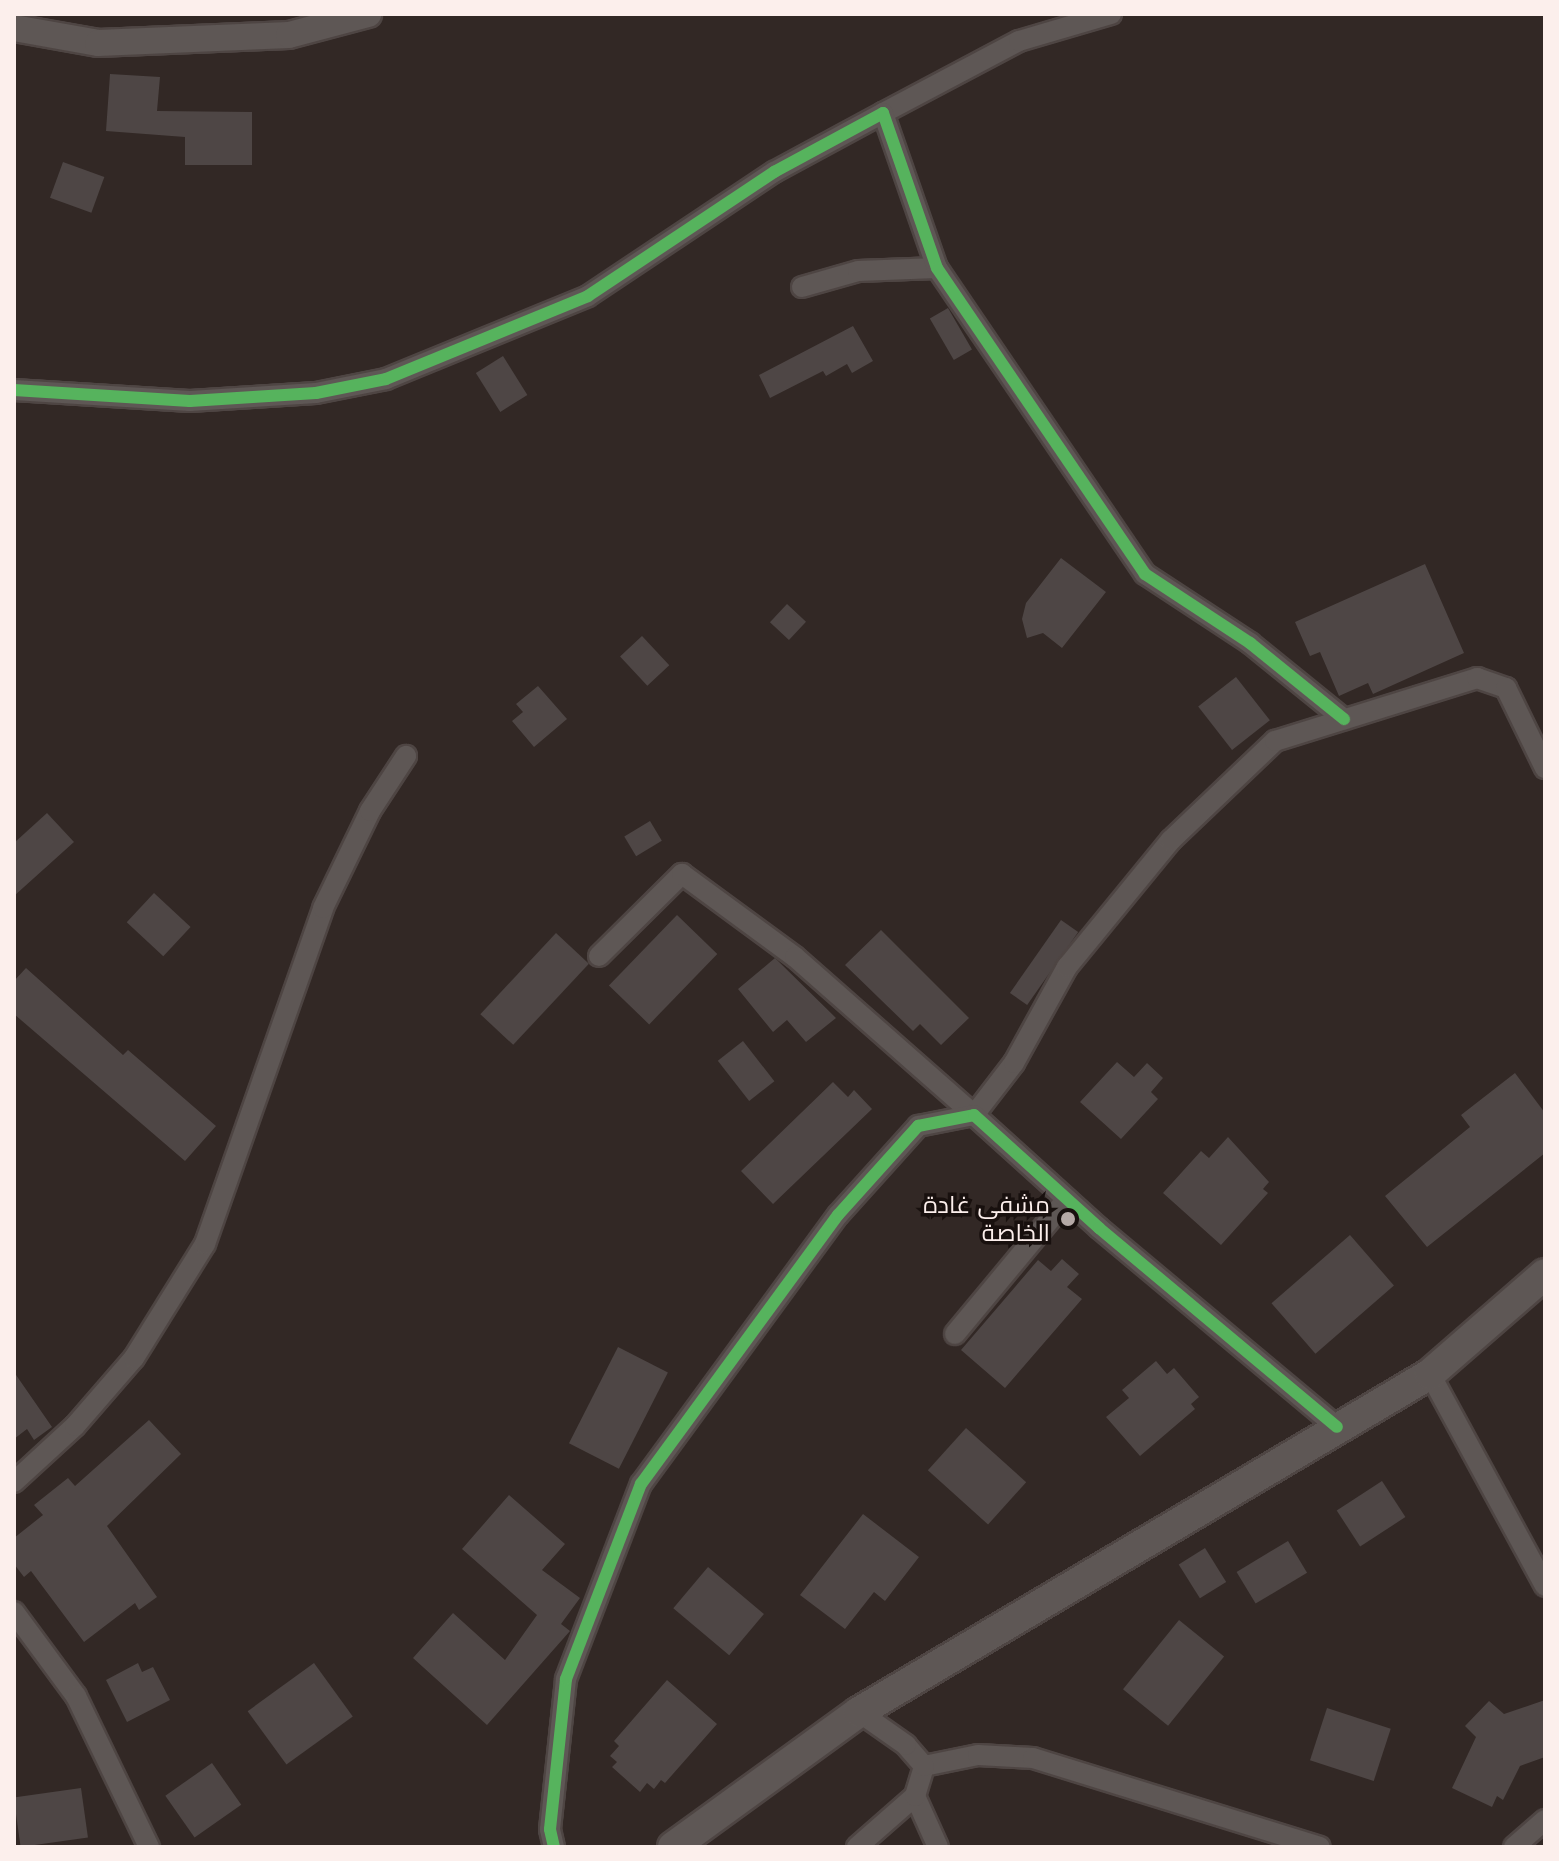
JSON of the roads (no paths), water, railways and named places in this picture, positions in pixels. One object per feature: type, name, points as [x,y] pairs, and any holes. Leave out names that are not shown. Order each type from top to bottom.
[{"type":"main road","points":[[673,1847],[859,1712],[1430,1374],[1545,1274]]},
{"type":"street","points":[[14,28],[98,43],[289,35],[368,14]]},
{"type":"street","points":[[14,390],[190,401],[316,393],[386,379],[588,296],[774,172],[1019,41],[1111,14]]},
{"type":"street","points":[[883,113],[937,268],[1145,574],[1250,643],[1344,719]]},
{"type":"street","points":[[802,287],[858,271],[937,268]]},
{"type":"street","points":[[554,1847],[550,1829],[566,1679],[641,1484],[838,1215],[918,1126],[974,1115],[1014,1063],[1067,967],[1171,840],[1275,741],[1477,678],[1506,688],[1545,768]]},
{"type":"street","points":[[14,1482],[75,1426],[134,1358],[205,1244],[323,908],[370,811],[406,756]]},
{"type":"street","points":[[599,956],[682,874],[795,957],[1067,1199],[1337,1427]]},
{"type":"street","points":[[955,1334],[1067,1199]]},
{"type":"street","points":[[1430,1374],[1545,1586]]},
{"type":"street","points":[[14,1612],[76,1696],[149,1847]]},
{"type":"street","points":[[859,1712],[906,1745],[924,1766]]},
{"type":"street","points":[[924,1766],[978,1755],[1033,1758],[1320,1847]]},
{"type":"street","points":[[857,1847],[915,1796],[924,1766]]},
{"type":"street","points":[[915,1796],[938,1847]]},
{"type":"street","points":[[1514,1847],[1545,1820]]},
{"type":"place","name":"مشفى غادة الخاصة","points":[[1068,1219]]}]
